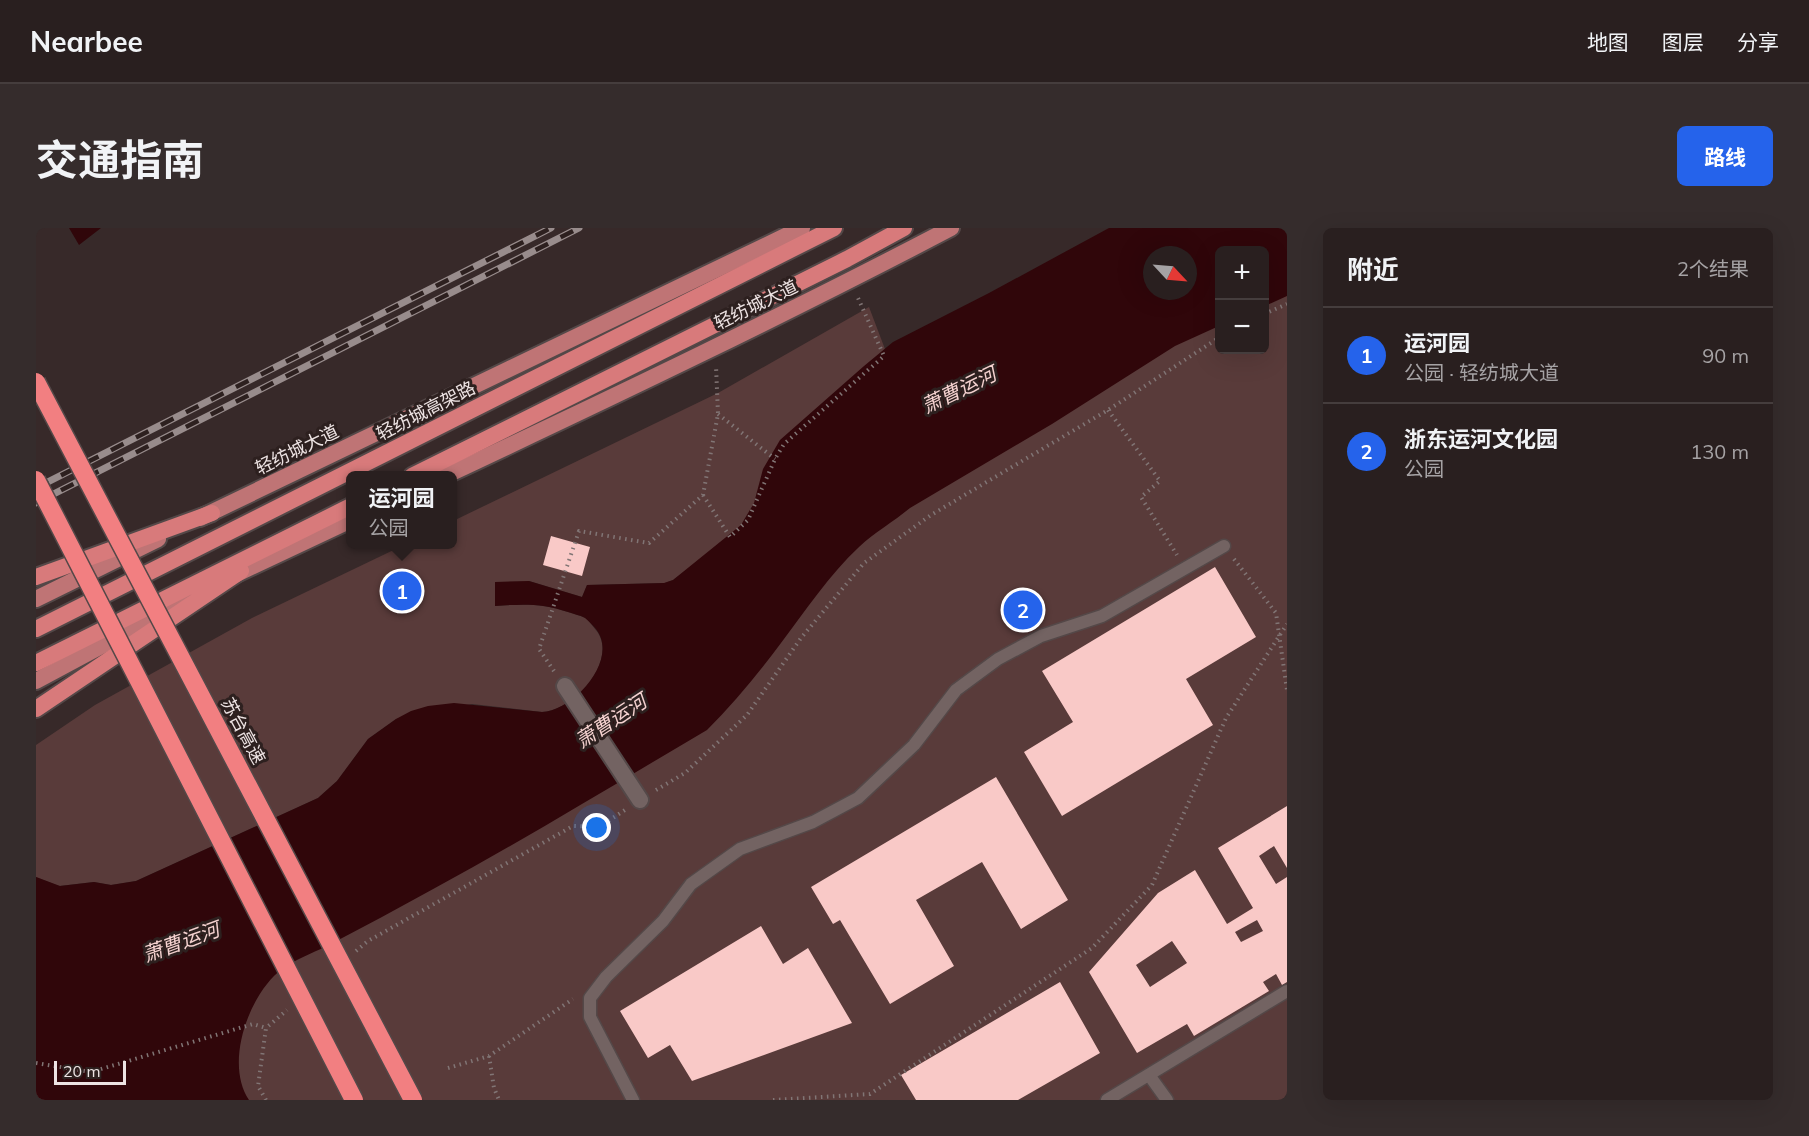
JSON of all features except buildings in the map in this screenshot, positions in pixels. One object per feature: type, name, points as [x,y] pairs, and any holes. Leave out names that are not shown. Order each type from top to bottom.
[{"type":"highway","name":"轻纺城高架路","points":[[350,471],[834,228]]},
{"type":"highway","points":[[422,471],[904,228]]},
{"type":"highway","name":"苏台高速","points":[[36,382],[414,1100]]},
{"type":"highway","name":"轻纺城高架路","points":[[36,629],[346,473]]},
{"type":"highway","points":[[36,480],[354,1100]]},
{"type":"highway","points":[[36,663],[346,508]]},
{"type":"highway","points":[[36,577],[212,513]]},
{"type":"highway","points":[[36,709],[241,571]]},
{"type":"main road","name":"轻纺城大道","points":[[36,599],[801,228]]},
{"type":"main road","name":"轻纺城大道","points":[[455,471],[850,281],[951,228]]},
{"type":"main road","points":[[36,681],[241,571],[346,522]]},
{"type":"street","points":[[565,686],[640,800]]},
{"type":"lane","points":[[633,1100],[590,1017],[590,998],[606,977],[663,921],[691,884],[740,849],[813,822],[858,798],[914,745],[956,690],[998,659],[1041,636],[1102,616],[1224,546]]},
{"type":"lane","points":[[1107,1100],[1287,992]]},
{"type":"lane","points":[[1149,1075],[1167,1100]]},
{"type":"path","points":[[703,495],[730,537],[748,520],[783,444],[884,356],[850,281]]},
{"type":"path","points":[[1269,312],[1287,304]]},
{"type":"path","points":[[351,955],[368,941],[573,826],[599,827],[685,773],[747,715],[801,638],[864,563],[931,515],[1108,410],[1215,340]]},
{"type":"path","points":[[565,686],[539,649],[579,531],[649,543],[703,495],[718,414],[715,347]]},
{"type":"path","points":[[1108,410],[1160,481],[1141,497],[1185,568]]},
{"type":"path","points":[[718,414],[775,459]]},
{"type":"path","points":[[1224,546],[1276,613],[1287,690]]},
{"type":"path","points":[[772,1100],[870,1094],[1092,948],[1152,885],[1226,718],[1287,624]]},
{"type":"path","points":[[447,1068],[489,1056],[577,997]]},
{"type":"path","points":[[266,1100],[258,1086],[266,1028],[292,1006]]},
{"type":"path","points":[[36,1063],[91,1072],[253,1024],[266,1028]]},
{"type":"path","points":[[489,1056],[494,1088],[499,1100]]},
{"type":"shaded area","points":[[1287,255],[1287,1100],[36,1100],[36,1006],[218,980],[835,517],[1215,289],[1215,354],[1269,354],[1269,263]]},
{"type":"shaded area","points":[[869,307],[888,357],[752,522],[673,580],[665,583],[587,585],[582,597],[529,581],[495,606],[523,605],[559,609],[586,618],[595,629],[602,641],[602,654],[598,668],[580,693],[567,703],[542,712],[472,704],[396,719],[368,739],[337,781],[318,798],[136,881],[111,885],[94,882],[59,886],[36,877],[36,745],[95,705],[252,618],[396,549],[457,549],[457,519],[718,393]]},
{"type":"water","points":[[69,228],[101,228],[79,245]]},
{"type":"water","name":"萧曹运河","points":[[1109,228],[1287,228],[1287,296],[1269,304],[1269,246],[1215,246],[1215,328],[1175,346],[1052,424],[910,508],[871,537],[838,569],[755,677],[707,730],[469,869],[282,969],[259,995],[244,1030],[239,1067],[242,1085],[249,1100],[36,1100],[36,877],[60,886],[94,882],[111,885],[136,881],[318,798],[337,781],[368,739],[411,711],[428,706],[454,703],[542,712],[567,703],[580,693],[598,667],[602,654],[602,640],[595,628],[583,617],[559,609],[523,605],[495,606],[495,582],[529,581],[582,597],[587,585],[664,583],[673,580],[741,525],[754,503],[763,469],[780,440],[893,342]]},
{"type":"railway","points":[[36,488],[551,228]]},
{"type":"railway","points":[[36,503],[579,228]]},
{"type":"place","name":"运河园","points":[[402,591]]},
{"type":"place","name":"浙东运河文化园","points":[[1023,610]]}]
